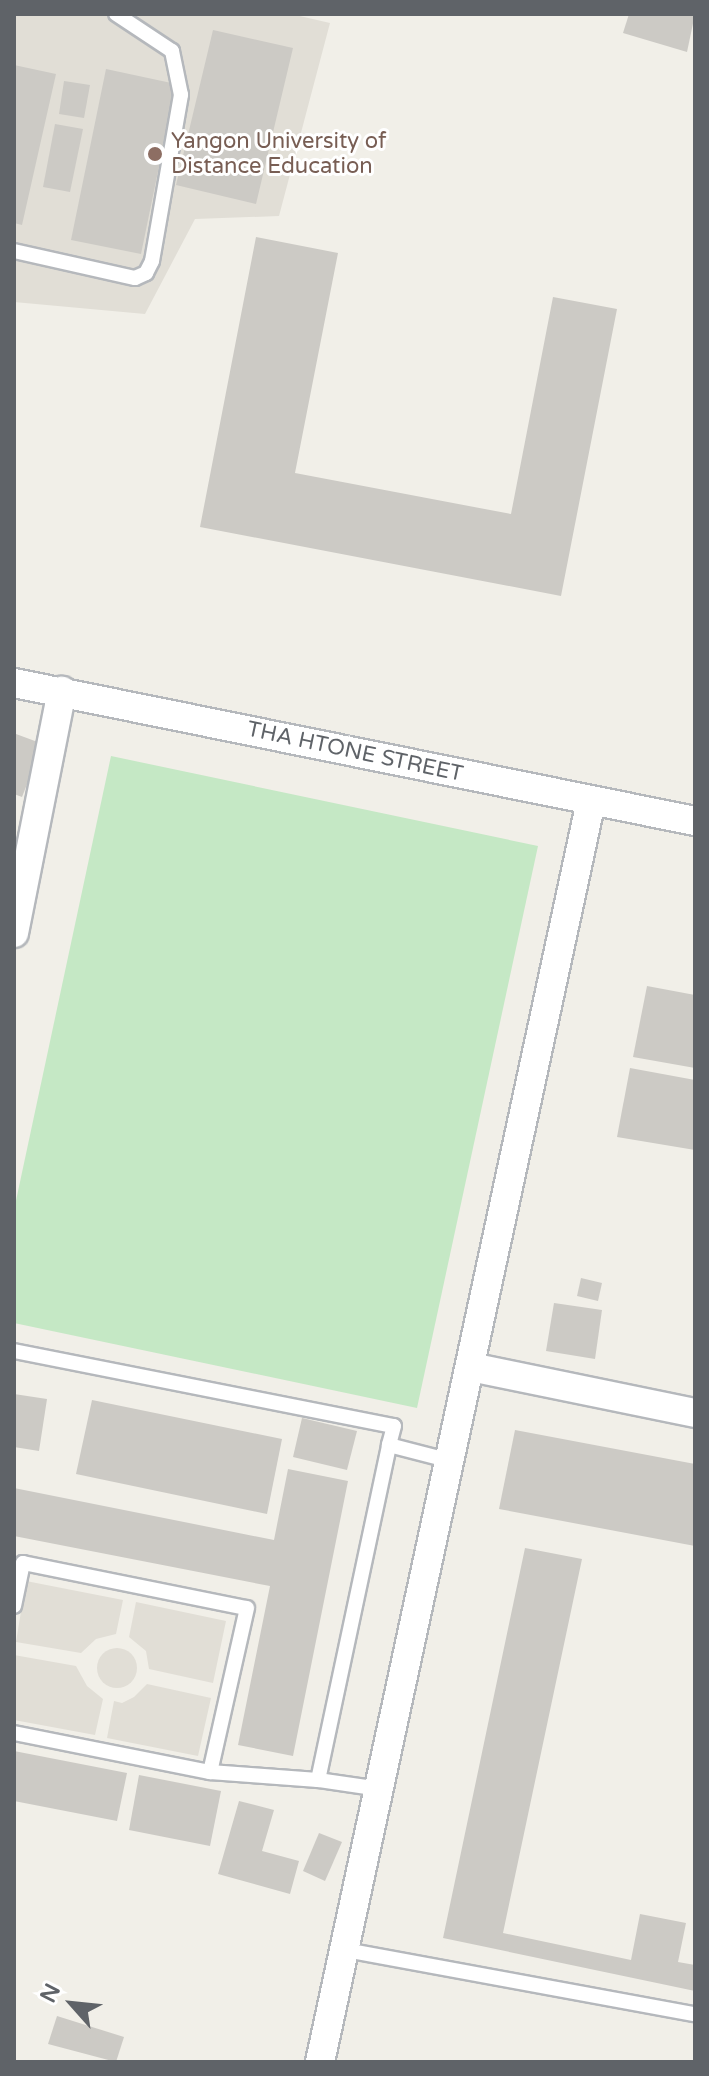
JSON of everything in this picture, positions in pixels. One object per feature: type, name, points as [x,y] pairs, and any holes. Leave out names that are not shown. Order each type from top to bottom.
[{"type":"street","name":"THA HTONE STREET","points":[[14,683],[695,821]]},
{"type":"street","points":[[14,933],[62,691]]},
{"type":"street","points":[[320,2062],[591,801]]},
{"type":"street","points":[[471,1367],[695,1413]]},
{"type":"lane","points":[[14,251],[135,278],[146,273],[152,261],[181,95],[172,51],[116,14]]},
{"type":"lane","points":[[14,1351],[394,1426],[318,1780]]},
{"type":"lane","points":[[389,1445],[451,1461]]},
{"type":"lane","points":[[14,1606],[23,1563],[247,1608],[210,1772]]},
{"type":"lane","points":[[14,1733],[210,1772],[318,1780],[380,1789]]},
{"type":"lane","points":[[345,1950],[695,2014]]},
{"type":"shaded area","name":"Yangon University of Distance Education","points":[[14,14],[291,14],[330,23],[279,216],[195,219],[145,314],[14,302]]},
{"type":"shaded area","points":[[26,1581],[123,1600],[116,1634],[96,1639],[81,1653],[16,1642]]},
{"type":"shaded area","points":[[136,1602],[226,1621],[213,1683],[149,1669],[146,1651],[129,1637]]},
{"type":"shaded area","points":[[117,1648],[131,1654],[137,1668],[131,1682],[117,1688],[103,1682],[97,1668],[103,1654]]},
{"type":"shaded area","points":[[14,1655],[76,1666],[87,1686],[103,1699],[95,1735],[14,1720]]},
{"type":"shaded area","points":[[147,1684],[211,1698],[198,1756],[107,1738],[114,1701],[122,1703],[134,1697]]},
{"type":"green space","points":[[111,756],[538,846],[417,1408],[14,1323],[14,1210]]},
{"type":"building","points":[[629,14],[695,14],[687,52],[623,33]]},
{"type":"building","points":[[213,30],[293,48],[256,204],[176,185]]},
{"type":"building","points":[[14,65],[56,74],[22,225],[14,223]]},
{"type":"building","points":[[106,69],[176,84],[141,254],[71,240]]},
{"type":"building","points":[[64,81],[90,85],[84,118],[59,114]]},
{"type":"building","points":[[55,124],[83,129],[70,192],[43,187]]},
{"type":"building","points":[[256,237],[338,253],[295,473],[511,514],[553,297],[617,309],[561,596],[200,527]]},
{"type":"building","points":[[16,734],[43,744],[22,797],[14,794]]},
{"type":"building","points":[[647,986],[695,995],[695,1068],[633,1057]]},
{"type":"building","points":[[630,1068],[695,1080],[695,1150],[617,1137]]},
{"type":"building","points":[[581,1278],[602,1283],[598,1301],[577,1296]]},
{"type":"building","points":[[554,1303],[602,1310],[595,1359],[546,1351]]},
{"type":"building","points":[[14,1394],[47,1399],[39,1451],[14,1447]]},
{"type":"building","points":[[92,1400],[282,1439],[267,1514],[76,1474]]},
{"type":"building","points":[[302,1418],[357,1431],[347,1470],[293,1457]]},
{"type":"building","points":[[515,1430],[695,1464],[695,1546],[499,1509]]},
{"type":"building","points":[[288,1469],[348,1481],[293,1756],[238,1745],[270,1586],[14,1536],[14,1488],[274,1540]]},
{"type":"building","points":[[525,1548],[582,1559],[503,1933],[631,1960],[640,1914],[686,1923],[678,1962],[695,1965],[695,1991],[443,1938]]},
{"type":"building","points":[[14,1751],[127,1773],[117,1821],[14,1801]]},
{"type":"building","points":[[139,1775],[221,1791],[210,1846],[129,1830]]},
{"type":"building","points":[[239,1801],[274,1810],[262,1851],[299,1861],[290,1894],[218,1874]]},
{"type":"building","points":[[319,1833],[342,1842],[325,1881],[303,1871]]},
{"type":"building","points":[[57,2016],[124,2037],[116,2062],[48,2044]]},
{"type":"place","name":"Yangon University of Distance Education","points":[[155,154]]}]
